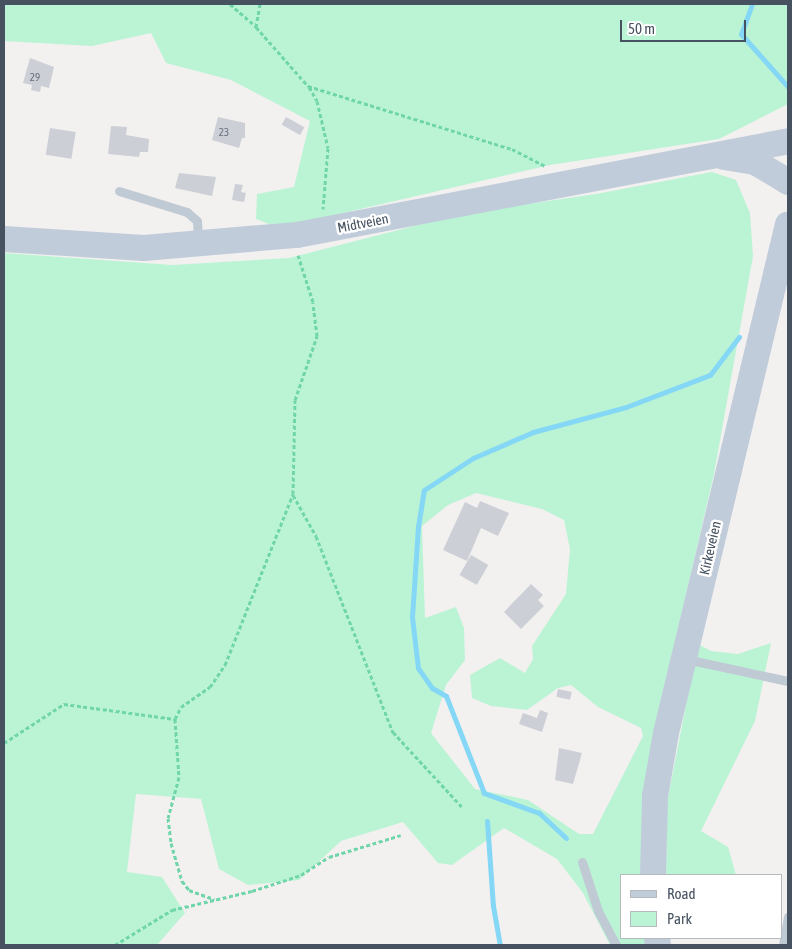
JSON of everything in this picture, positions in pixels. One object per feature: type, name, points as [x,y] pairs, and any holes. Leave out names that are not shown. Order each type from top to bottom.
[{"type":"main road","name":"Midtveien","points":[[4,239],[99,247],[198,245],[309,233],[576,181],[718,156],[788,141]]},
{"type":"main road","name":"Midtveien","points":[[718,156],[755,162],[788,182]]},
{"type":"main road","name":"Kirkeveien","points":[[653,874],[653,833],[659,766],[788,224]]},
{"type":"lane","points":[[119,191],[187,212],[197,222],[198,245]]},
{"type":"lane","points":[[684,658],[788,681]]},
{"type":"lane","points":[[582,862],[598,911],[616,945]]},
{"type":"lane","points":[[783,945],[788,916]]},
{"type":"path","points":[[214,900],[189,890],[182,881],[171,844],[168,818],[179,777],[175,719],[181,708],[210,687],[224,665],[293,494],[295,400],[317,336],[313,302],[299,265],[309,233],[328,148],[318,101],[308,86],[256,27],[230,4]]},
{"type":"path","points":[[256,27],[260,4]]},
{"type":"path","points":[[308,86],[512,149],[576,181]]},
{"type":"path","points":[[293,494],[316,536],[393,732],[462,807]]},
{"type":"path","points":[[4,743],[64,704],[175,719]]},
{"type":"path","points":[[115,945],[172,910],[301,875],[329,857],[401,834]]},
{"type":"green space","points":[[4,4],[788,4],[788,104],[719,139],[550,165],[279,228],[256,219],[257,194],[294,187],[310,121],[231,80],[166,63],[151,33],[92,46],[4,41]]},
{"type":"green space","points":[[712,172],[736,180],[750,213],[753,256],[714,474],[659,710],[645,874],[620,874],[620,939],[645,939],[645,945],[610,945],[583,893],[557,859],[504,828],[452,865],[438,863],[403,822],[341,841],[299,880],[248,885],[219,869],[201,799],[136,794],[127,872],[162,877],[185,913],[157,945],[4,945],[4,253],[173,265],[289,258],[465,213],[596,194]],"holes":[[[476,493],[542,509],[564,520],[570,549],[566,594],[532,646],[533,659],[525,673],[500,658],[470,675],[472,698],[491,706],[527,710],[558,688],[571,685],[598,707],[641,728],[643,736],[593,834],[579,834],[528,800],[475,789],[431,733],[446,685],[465,660],[464,628],[456,607],[425,618],[422,526],[448,505]]]},
{"type":"green space","points":[[771,643],[755,721],[701,831],[728,847],[736,874],[666,874],[667,802],[698,644],[711,651],[738,654]]},
{"type":"building","points":[[30,58],[54,67],[49,88],[41,86],[40,92],[31,90],[32,85],[23,83]]},
{"type":"building","points":[[218,117],[245,123],[245,138],[242,138],[239,148],[212,140]]},
{"type":"building","points":[[286,117],[304,127],[300,135],[282,125]]},
{"type":"building","points":[[111,126],[127,127],[126,135],[149,139],[148,152],[140,152],[139,157],[108,154]]},
{"type":"building","points":[[50,128],[76,132],[71,159],[46,155]]},
{"type":"building","points":[[179,173],[216,177],[212,196],[175,188]]},
{"type":"building","points":[[235,184],[243,185],[241,192],[246,193],[244,202],[232,200]]},
{"type":"building","points":[[480,501],[509,513],[498,536],[481,528],[467,561],[443,550],[465,502],[477,508]]},
{"type":"building","points":[[471,555],[488,565],[477,585],[460,575]]},
{"type":"building","points":[[531,584],[543,595],[538,600],[544,606],[521,629],[504,612]]},
{"type":"building","points":[[558,689],[572,692],[570,700],[556,697]]},
{"type":"building","points":[[540,710],[548,713],[542,732],[519,724],[523,713],[537,718]]},
{"type":"building","points":[[559,748],[582,753],[573,784],[555,780]]},
{"type":"waterway","points":[[752,4],[741,34],[788,87]]},
{"type":"waterway","points":[[566,838],[539,813],[484,793],[446,696],[432,688],[418,668],[412,617],[418,527],[424,490],[473,458],[533,432],[626,407],[710,375],[739,337]]},
{"type":"waterway","points":[[487,821],[493,906],[500,945]]}]
